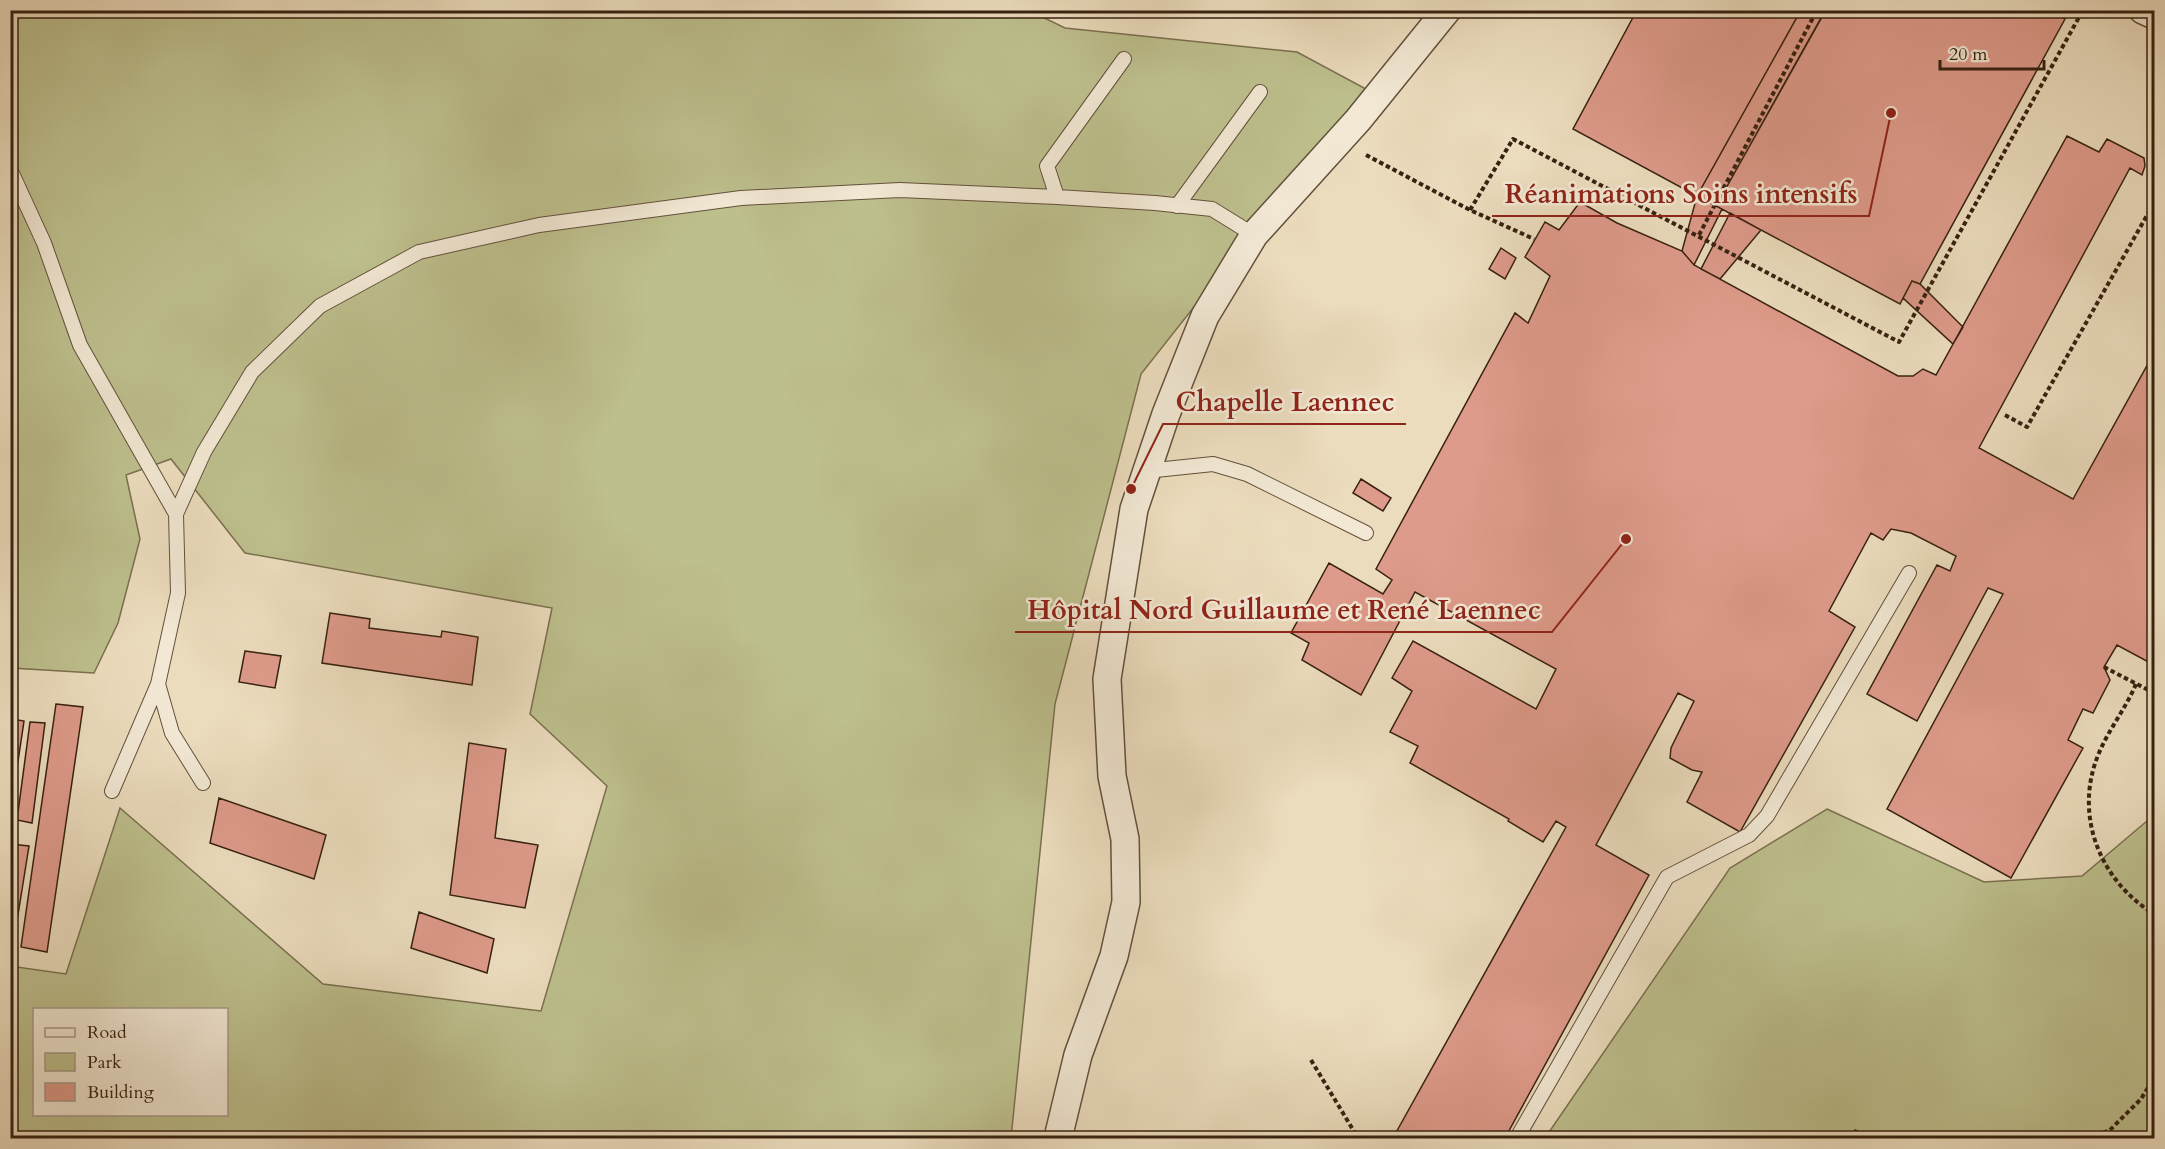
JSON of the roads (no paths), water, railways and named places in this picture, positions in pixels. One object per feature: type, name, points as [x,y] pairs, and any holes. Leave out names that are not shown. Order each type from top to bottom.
[{"type":"street","points":[[1058,1138],[1078,1055],[1114,956],[1126,902],[1125,839],[1113,776],[1107,679],[1134,509],[1146,471],[1205,316],[1254,235],[1339,141],[1447,10]]},
{"type":"street","points":[[2143,10],[2154,15]]},
{"type":"lane","points":[[1057,197],[1047,166],[1124,59]]},
{"type":"lane","points":[[1177,206],[1260,92]]},
{"type":"lane","points":[[10,169],[44,243],[80,345],[176,514]]},
{"type":"lane","points":[[112,791],[158,684],[178,594],[176,514],[204,452],[252,372],[320,306],[419,252],[539,225],[741,198],[900,190],[1057,197],[1212,209],[1254,235]]},
{"type":"lane","points":[[1146,471],[1213,464],[1247,474],[1366,533]]},
{"type":"lane","points":[[1516,1138],[1667,877],[1749,835],[1767,816],[1909,573]]},
{"type":"lane","points":[[158,684],[172,733],[203,783]]},
{"type":"place","name":"Réanimations Soins intensifs","points":[[1891,113]]},
{"type":"place","name":"Chapelle Laennec","points":[[1131,489]]},
{"type":"place","name":"Hôpital Nord Guillaume et René Laennec","points":[[1626,539]]}]
